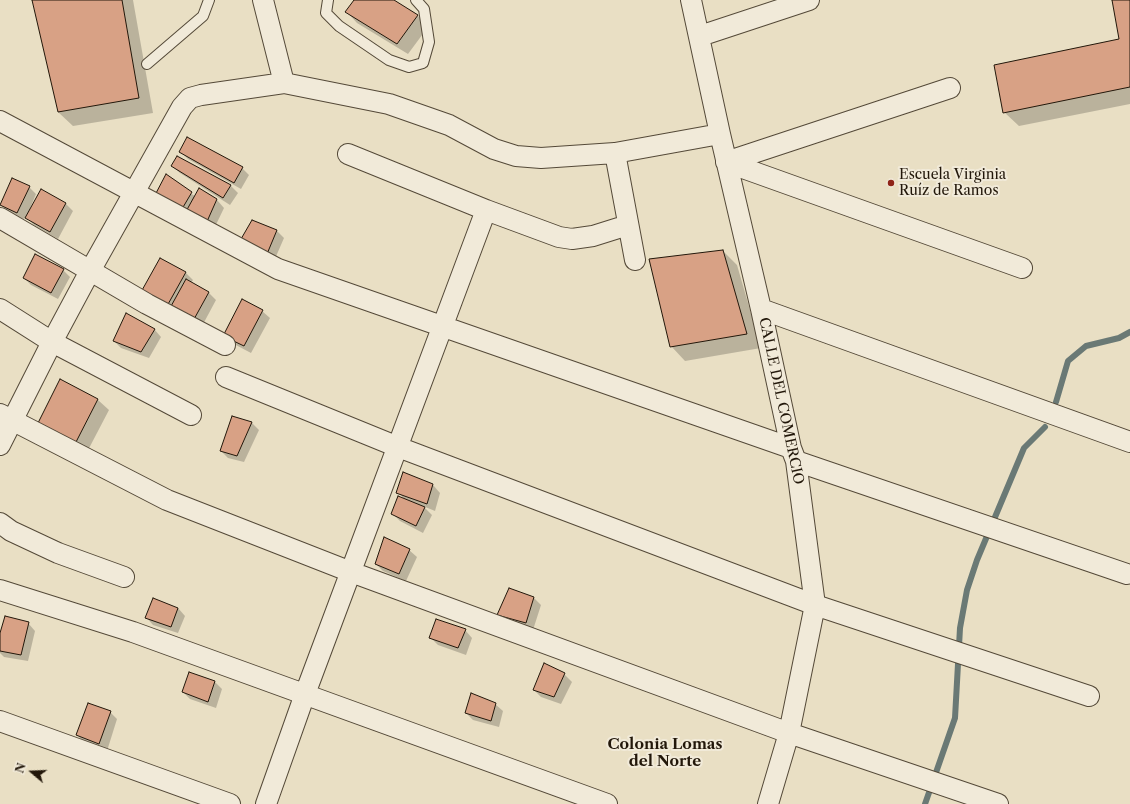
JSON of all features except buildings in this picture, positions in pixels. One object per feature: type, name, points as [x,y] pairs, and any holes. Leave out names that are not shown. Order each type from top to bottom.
[{"type":"street","points":[[263,0],[284,83]]},
{"type":"street","name":"CALLE DEL COMERCIO","points":[[691,0],[726,162],[794,455],[815,605],[789,733],[768,804]]},
{"type":"street","points":[[700,36],[809,0]]},
{"type":"street","points":[[0,445],[6,418],[52,342],[182,107],[190,98],[201,95],[284,83],[389,104],[449,125],[494,149],[516,156],[541,158],[615,153],[720,134]]},
{"type":"street","points":[[726,162],[950,88]]},
{"type":"street","points":[[0,121],[278,270],[443,326],[1000,531],[1127,574]]},
{"type":"street","points":[[615,153],[635,260]]},
{"type":"street","points":[[348,154],[486,210],[559,237],[572,239],[593,236],[628,225]]},
{"type":"street","points":[[726,162],[1022,268]]},
{"type":"street","points":[[266,804],[305,694],[486,210]]},
{"type":"street","points":[[0,218],[90,271],[225,344]]},
{"type":"street","points":[[0,309],[52,342],[191,415]]},
{"type":"street","points":[[761,309],[1130,442]]},
{"type":"street","points":[[226,377],[398,447],[815,605],[1090,696]]},
{"type":"street","points":[[6,418],[167,500],[351,572],[789,733],[998,804]]},
{"type":"street","points":[[0,523],[58,553],[124,577]]},
{"type":"street","points":[[0,590],[133,632],[607,804]]},
{"type":"street","points":[[0,721],[230,804]]},
{"type":"lane","points":[[147,64],[204,16],[209,0]]},
{"type":"lane","points":[[328,0],[326,13],[339,26],[389,60],[409,67],[423,63],[429,42],[424,9],[416,0]]},
{"type":"waterway","points":[[1056,402],[1068,361],[1086,346],[1119,338],[1130,332]]},
{"type":"waterway","points":[[925,804],[955,718],[960,628],[967,590],[977,560],[1024,448],[1045,427]]},
{"type":"place","name":"Escuela Virginia Ruíz de Ramos","points":[[891,183]]},
{"type":"district","name":"Colonia Lomas del Norte","points":[[665,754]]}]
